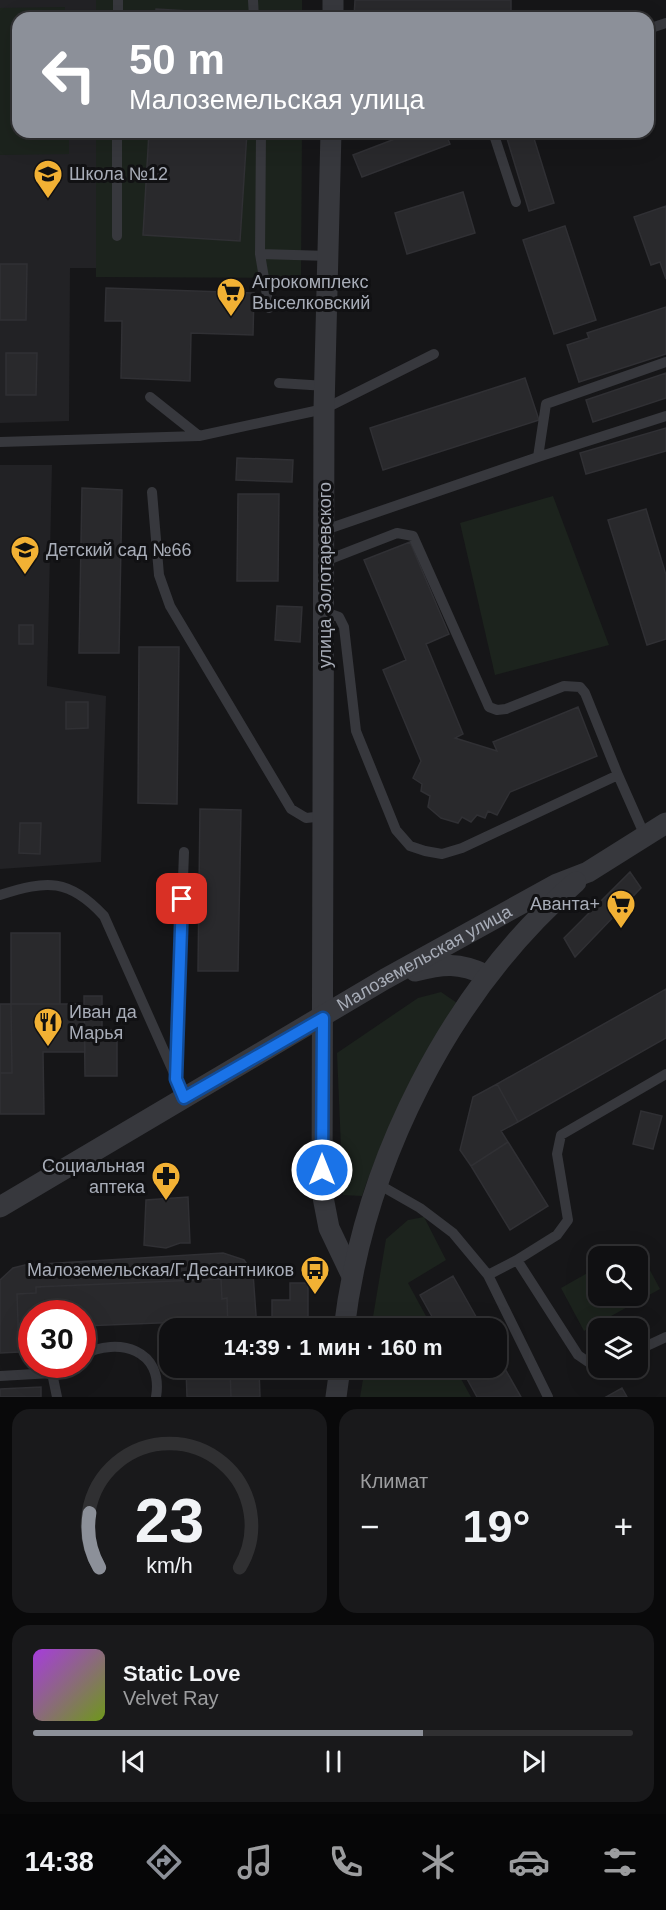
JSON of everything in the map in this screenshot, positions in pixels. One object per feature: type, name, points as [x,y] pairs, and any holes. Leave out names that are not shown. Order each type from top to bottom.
[{"type":"street","name":"улица Золотаревского","points":[[331,138],[324,409],[325,816],[322,1192],[330,1228],[351,1274]]},
{"type":"street","name":"Малоземельская улица","points":[[0,1207],[180,1089],[323,1018],[385,979],[557,884],[588,872],[666,824]]},
{"type":"street","points":[[345,1318],[351,1274],[378,1185],[431,1064],[486,975],[563,894],[588,872]]},
{"type":"street","points":[[385,979],[441,964],[468,966],[486,975]]},
{"type":"street","points":[[336,1397],[339,1378]]},
{"type":"lane","points":[[117,138],[117,236]]},
{"type":"lane","points":[[261,138],[260,254],[269,308]]},
{"type":"lane","points":[[495,138],[516,202]]},
{"type":"lane","points":[[260,254],[329,256]]},
{"type":"lane","points":[[0,442],[199,436],[324,409],[434,354]]},
{"type":"lane","points":[[538,457],[546,404],[666,362]]},
{"type":"lane","points":[[279,383],[326,386]]},
{"type":"lane","points":[[150,397],[199,436]]},
{"type":"lane","points":[[325,530],[666,416]]},
{"type":"lane","points":[[152,492],[159,575],[170,606],[291,809],[306,818],[325,816]]},
{"type":"lane","points":[[325,561],[397,533],[413,536],[489,707],[497,710],[506,709],[564,686],[580,687],[585,693],[645,836]]},
{"type":"lane","points":[[325,612],[339,617],[344,627],[356,731],[396,830],[410,846],[442,854],[462,848],[618,775]]},
{"type":"lane","points":[[180,1089],[184,852]]},
{"type":"lane","points":[[0,895],[26,886],[58,884],[87,898],[104,916],[180,1089]]},
{"type":"lane","points":[[488,1275],[557,1235],[568,1220],[557,1154],[561,1135],[666,1074]]},
{"type":"lane","points":[[378,1185],[420,1208],[453,1233],[488,1275],[548,1397]]},
{"type":"lane","points":[[517,1260],[578,1354],[588,1362]]},
{"type":"lane","points":[[648,1345],[666,1337]]},
{"type":"lane","points":[[96,1350],[105,1347],[135,1348],[152,1363],[158,1387],[156,1397]]},
{"type":"lane","points":[[0,1376],[18,1375]]},
{"type":"lane","points":[[53,1378],[57,1397]]},
{"type":"shaded area","name":"Школа №12","points":[[0,0],[96,0],[96,12],[12,12],[12,138],[96,138],[96,268],[70,268],[69,421],[0,423]]},
{"type":"shaded area","points":[[96,0],[302,0],[302,12],[96,12]]},
{"type":"shaded area","points":[[65,7],[65,12],[12,12],[12,138],[69,138],[69,154],[0,155],[0,8]]},
{"type":"shaded area","points":[[96,138],[302,138],[301,278],[96,277]]},
{"type":"shaded area","name":"Детский сад №66","points":[[0,465],[52,465],[47,686],[106,696],[101,862],[0,869]]},
{"type":"shaded area","points":[[553,496],[609,645],[495,675],[460,523]]},
{"type":"shaded area","points":[[441,992],[460,1005],[431,1051],[393,1121],[362,1196],[343,1195],[337,1053],[418,998]]},
{"type":"shaded area","points":[[424,1217],[446,1260],[408,1283],[427,1318],[373,1318],[386,1239],[408,1220]]},
{"type":"shaded area","points":[[648,1267],[660,1289],[648,1296]]},
{"type":"shaded area","points":[[588,1273],[588,1306],[629,1306],[608,1318],[588,1318],[588,1329],[584,1331],[561,1288]]},
{"type":"shaded area","points":[[363,1378],[461,1378],[471,1397],[360,1397]]},
{"type":"building","points":[[355,0],[511,0],[511,12],[354,12]]},
{"type":"building","points":[[156,9],[206,12],[156,12]]},
{"type":"building","points":[[149,138],[247,138],[240,241],[143,235]]},
{"type":"building","points":[[397,138],[448,138],[450,144],[362,177],[353,155]]},
{"type":"building","points":[[507,138],[534,138],[554,203],[529,211]]},
{"type":"building","points":[[463,192],[475,233],[407,254],[395,213]]},
{"type":"building","points":[[666,206],[666,279],[660,262],[651,265],[634,217]]},
{"type":"building","points":[[565,226],[596,320],[554,334],[523,240]]},
{"type":"building","points":[[0,264],[27,264],[26,320],[0,320]]},
{"type":"building","points":[[106,288],[254,293],[253,335],[191,333],[190,381],[121,378],[122,321],[105,321]]},
{"type":"building","points":[[666,307],[666,354],[579,382],[567,345],[589,338],[587,333]]},
{"type":"building","points":[[6,353],[37,353],[36,395],[6,395]]},
{"type":"building","points":[[666,373],[666,398],[593,422],[586,400]]},
{"type":"building","points":[[525,378],[539,420],[383,470],[370,428]]},
{"type":"building","points":[[666,428],[666,451],[586,474],[580,453]]},
{"type":"building","points":[[237,458],[293,460],[292,482],[236,480]]},
{"type":"building","points":[[82,488],[122,490],[119,653],[79,653]]},
{"type":"building","points":[[238,494],[279,494],[278,581],[237,581]]},
{"type":"building","points":[[646,509],[666,575],[666,639],[647,645],[608,520]]},
{"type":"building","points":[[410,542],[449,634],[426,644],[463,734],[455,738],[497,751],[493,742],[578,707],[597,756],[510,792],[497,815],[488,811],[485,818],[477,815],[471,822],[462,817],[458,823],[441,818],[428,807],[430,796],[421,791],[422,784],[413,778],[421,761],[383,670],[406,660],[364,560]]},
{"type":"building","points":[[277,606],[302,607],[300,642],[275,640]]},
{"type":"building","points":[[19,625],[33,625],[33,644],[19,644]]},
{"type":"building","points":[[139,647],[179,647],[177,804],[138,803]]},
{"type":"building","points":[[66,702],[88,702],[88,728],[66,729]]},
{"type":"building","points":[[200,809],[241,810],[238,971],[198,971]]},
{"type":"building","points":[[20,823],[41,823],[40,854],[19,853]]},
{"type":"building","points":[[630,872],[641,888],[575,957],[564,938]]},
{"type":"building","points":[[11,933],[60,933],[60,1004],[11,1004]]},
{"type":"building","points":[[666,989],[666,1038],[518,1122],[497,1084]]},
{"type":"building","points":[[84,996],[102,996],[102,1030],[117,1030],[117,1076],[85,1076]]},
{"type":"building","points":[[0,1004],[11,1004],[12,1073],[0,1073]]},
{"type":"building","points":[[11,1004],[84,1004],[85,1052],[43,1052],[44,1114],[0,1114],[0,1073],[12,1073]]},
{"type":"building","points":[[497,1084],[518,1122],[501,1131],[508,1142],[471,1166],[460,1150],[473,1097]]},
{"type":"building","points":[[641,1111],[662,1116],[653,1149],[633,1144]]},
{"type":"building","points":[[508,1142],[548,1206],[510,1230],[471,1166]]},
{"type":"building","points":[[188,1197],[190,1243],[180,1243],[166,1248],[144,1245],[146,1200]]},
{"type":"building","points":[[223,1253],[244,1260],[253,1273],[256,1318],[228,1318],[227,1298],[222,1299],[221,1279],[36,1287],[36,1293],[17,1294],[18,1352],[0,1353],[0,1280],[13,1268],[25,1265]]},
{"type":"building","points":[[453,1276],[477,1318],[433,1318],[420,1295]]},
{"type":"building","points":[[221,1279],[222,1299],[227,1298],[228,1318],[159,1318],[159,1323],[96,1325],[96,1300],[18,1300],[18,1323],[17,1294],[36,1293],[36,1287]]},
{"type":"building","points":[[290,1283],[308,1283],[308,1318],[272,1318],[272,1300],[290,1300]]},
{"type":"building","points":[[507,1372],[521,1397],[477,1397],[467,1378],[507,1378]]},
{"type":"building","points":[[186,1378],[230,1378],[231,1397],[187,1397]]},
{"type":"building","points":[[230,1378],[259,1378],[260,1397],[231,1397]]},
{"type":"building","points":[[41,1387],[41,1397],[0,1397],[0,1389]]},
{"type":"building","points":[[622,1388],[627,1397],[606,1397]]},
{"type":"place","name":"Школа №12","points":[[48,200]]},
{"type":"place","name":"Агрокомплекс Выселковский","points":[[231,318]]},
{"type":"place","name":"Детский сад №66","points":[[25,576]]},
{"type":"place","name":"Аванта+","points":[[621,930]]},
{"type":"place","name":"Иван да Марья","points":[[48,1048]]},
{"type":"place","name":"Социальная аптека","points":[[166,1202]]},
{"type":"place","name":"Малоземельская/Г.Десантников","points":[[315,1296]]},
{"type":"route","points":[[182,899],[176,1079],[184,1098],[323,1018],[322,1170]]}]
